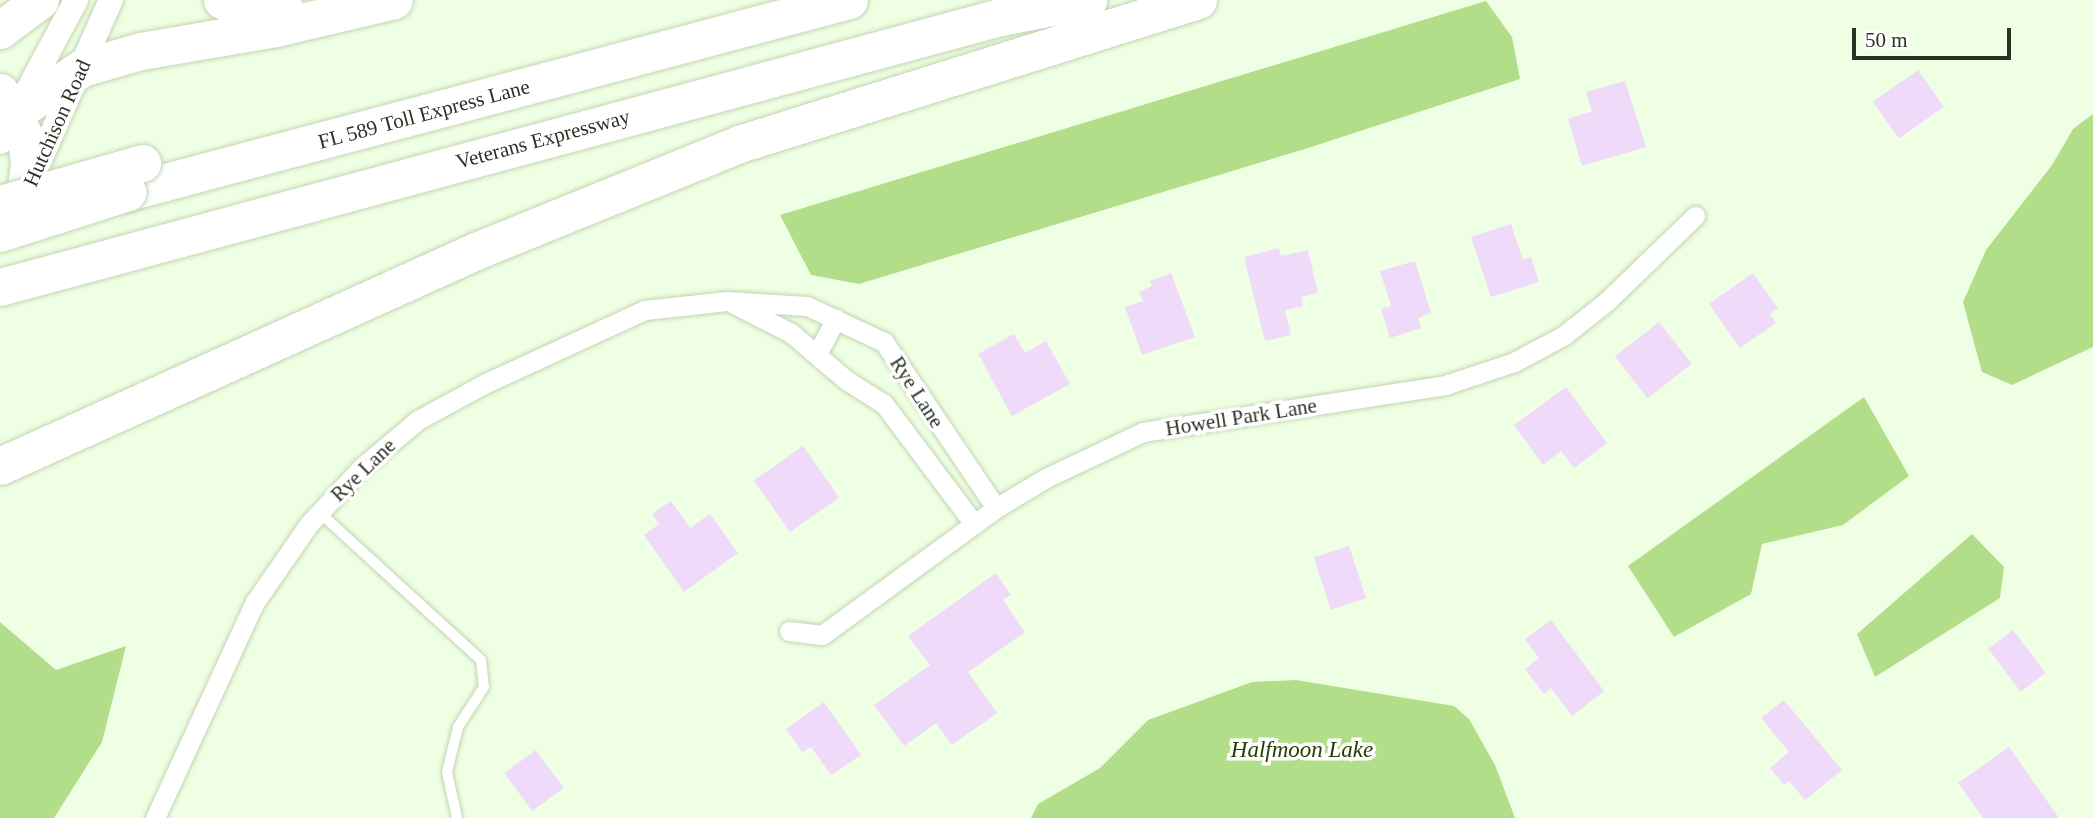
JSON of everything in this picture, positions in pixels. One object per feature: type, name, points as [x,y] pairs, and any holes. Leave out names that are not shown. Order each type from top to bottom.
[{"type":"highway","points":[[0,30],[40,0]]},
{"type":"highway","points":[[222,0],[253,14],[388,1]]},
{"type":"highway","points":[[13,199],[135,178],[753,0]]},
{"type":"highway","name":"FL 589 Toll Express Lane","points":[[0,233],[135,178],[849,0]]},
{"type":"highway","points":[[1000,17],[1031,0]]},
{"type":"highway","name":"Veterans Expressway","points":[[0,287],[95,258],[1000,17],[1088,0]]},
{"type":"highway","points":[[0,466],[55,438],[475,251],[739,144],[1198,0]]},
{"type":"highway","points":[[13,199],[29,163],[5,116],[82,68],[141,51],[276,28],[388,1]]},
{"type":"highway","points":[[0,456],[55,438]]},
{"type":"street","name":"Hutchison Road","points":[[5,116],[76,0]]},
{"type":"street","name":"Hutchison Road","points":[[0,245],[13,199],[82,68],[111,0]]},
{"type":"street","name":"Howell Park Lane","points":[[789,631],[822,635],[996,508],[1046,478],[1143,432],[1445,385],[1514,362],[1563,336],[1606,302],[1695,216]]},
{"type":"street","name":"Rye Lane","points":[[155,818],[255,602],[320,513],[362,467],[418,420],[486,383],[645,310],[727,301],[807,306],[884,342],[996,508]]},
{"type":"street","name":"Rye Lane","points":[[727,301],[791,333],[884,404],[974,524]]},
{"type":"street","points":[[817,354],[836,319]]},
{"type":"street","points":[[884,404],[910,382]]},
{"type":"lane","points":[[320,513],[481,660],[484,687],[458,727],[447,772],[457,818]]},
{"type":"water","points":[[1486,1],[1512,37],[1520,79],[1308,148],[859,284],[811,275],[780,215]]},
{"type":"water","points":[[2093,114],[2093,347],[2012,385],[1982,372],[1963,302],[1986,250],[2052,165],[2073,129]]},
{"type":"water","points":[[1864,397],[1909,476],[1843,525],[1762,544],[1751,594],[1674,637],[1628,566]]},
{"type":"water","points":[[1972,534],[2004,567],[2000,598],[1875,677],[1857,634]]},
{"type":"water","points":[[0,622],[56,670],[126,646],[102,742],[54,818],[0,818]]},
{"type":"water","name":"Halfmoon Lake","points":[[1296,680],[1454,706],[1469,719],[1495,765],[1515,818],[1031,818],[1038,804],[1100,768],[1148,720],[1252,682]]},
{"type":"building","points":[[1918,70],[1944,107],[1899,138],[1873,102]]},
{"type":"building","points":[[1625,81],[1646,147],[1582,166],[1568,119],[1592,111],[1586,92]]},
{"type":"building","points":[[1511,224],[1523,260],[1531,257],[1539,282],[1491,297],[1471,237]]},
{"type":"building","points":[[1279,248],[1281,256],[1308,250],[1318,293],[1301,297],[1303,306],[1285,310],[1291,335],[1265,341],[1244,257]]},
{"type":"building","points":[[1415,261],[1431,313],[1418,318],[1421,328],[1390,338],[1381,309],[1391,306],[1380,271]]},
{"type":"building","points":[[1171,273],[1195,337],[1142,355],[1125,307],[1143,301],[1139,292],[1152,286],[1150,281]]},
{"type":"building","points":[[1753,273],[1778,308],[1770,314],[1776,323],[1740,348],[1709,304]]},
{"type":"building","points":[[1659,322],[1692,364],[1648,398],[1615,356]]},
{"type":"building","points":[[1014,334],[1025,353],[1046,341],[1070,384],[1012,416],[978,354]]},
{"type":"building","points":[[1566,387],[1607,443],[1574,468],[1561,451],[1543,465],[1514,425]]},
{"type":"building","points":[[803,446],[839,498],[790,532],[754,480]]},
{"type":"building","points":[[671,501],[690,528],[710,514],[738,553],[684,592],[644,535],[659,524],[652,514]]},
{"type":"building","points":[[1349,546],[1366,598],[1331,610],[1314,557]]},
{"type":"building","points":[[996,573],[1011,595],[1003,600],[1025,632],[968,672],[997,713],[952,745],[936,723],[904,746],[874,705],[930,665],[908,636]]},
{"type":"building","points":[[1551,620],[1604,691],[1572,716],[1551,688],[1544,694],[1525,669],[1539,658],[1525,639]]},
{"type":"building","points":[[2013,630],[2045,673],[2021,692],[1988,649]]},
{"type":"building","points":[[1784,700],[1842,770],[1805,800],[1789,781],[1784,785],[1770,768],[1789,752],[1761,718]]},
{"type":"building","points":[[824,702],[861,755],[831,775],[811,747],[802,752],[786,729]]},
{"type":"building","points":[[2009,747],[2059,818],[1983,818],[1958,783]]},
{"type":"building","points":[[536,750],[564,788],[532,811],[504,773]]}]
